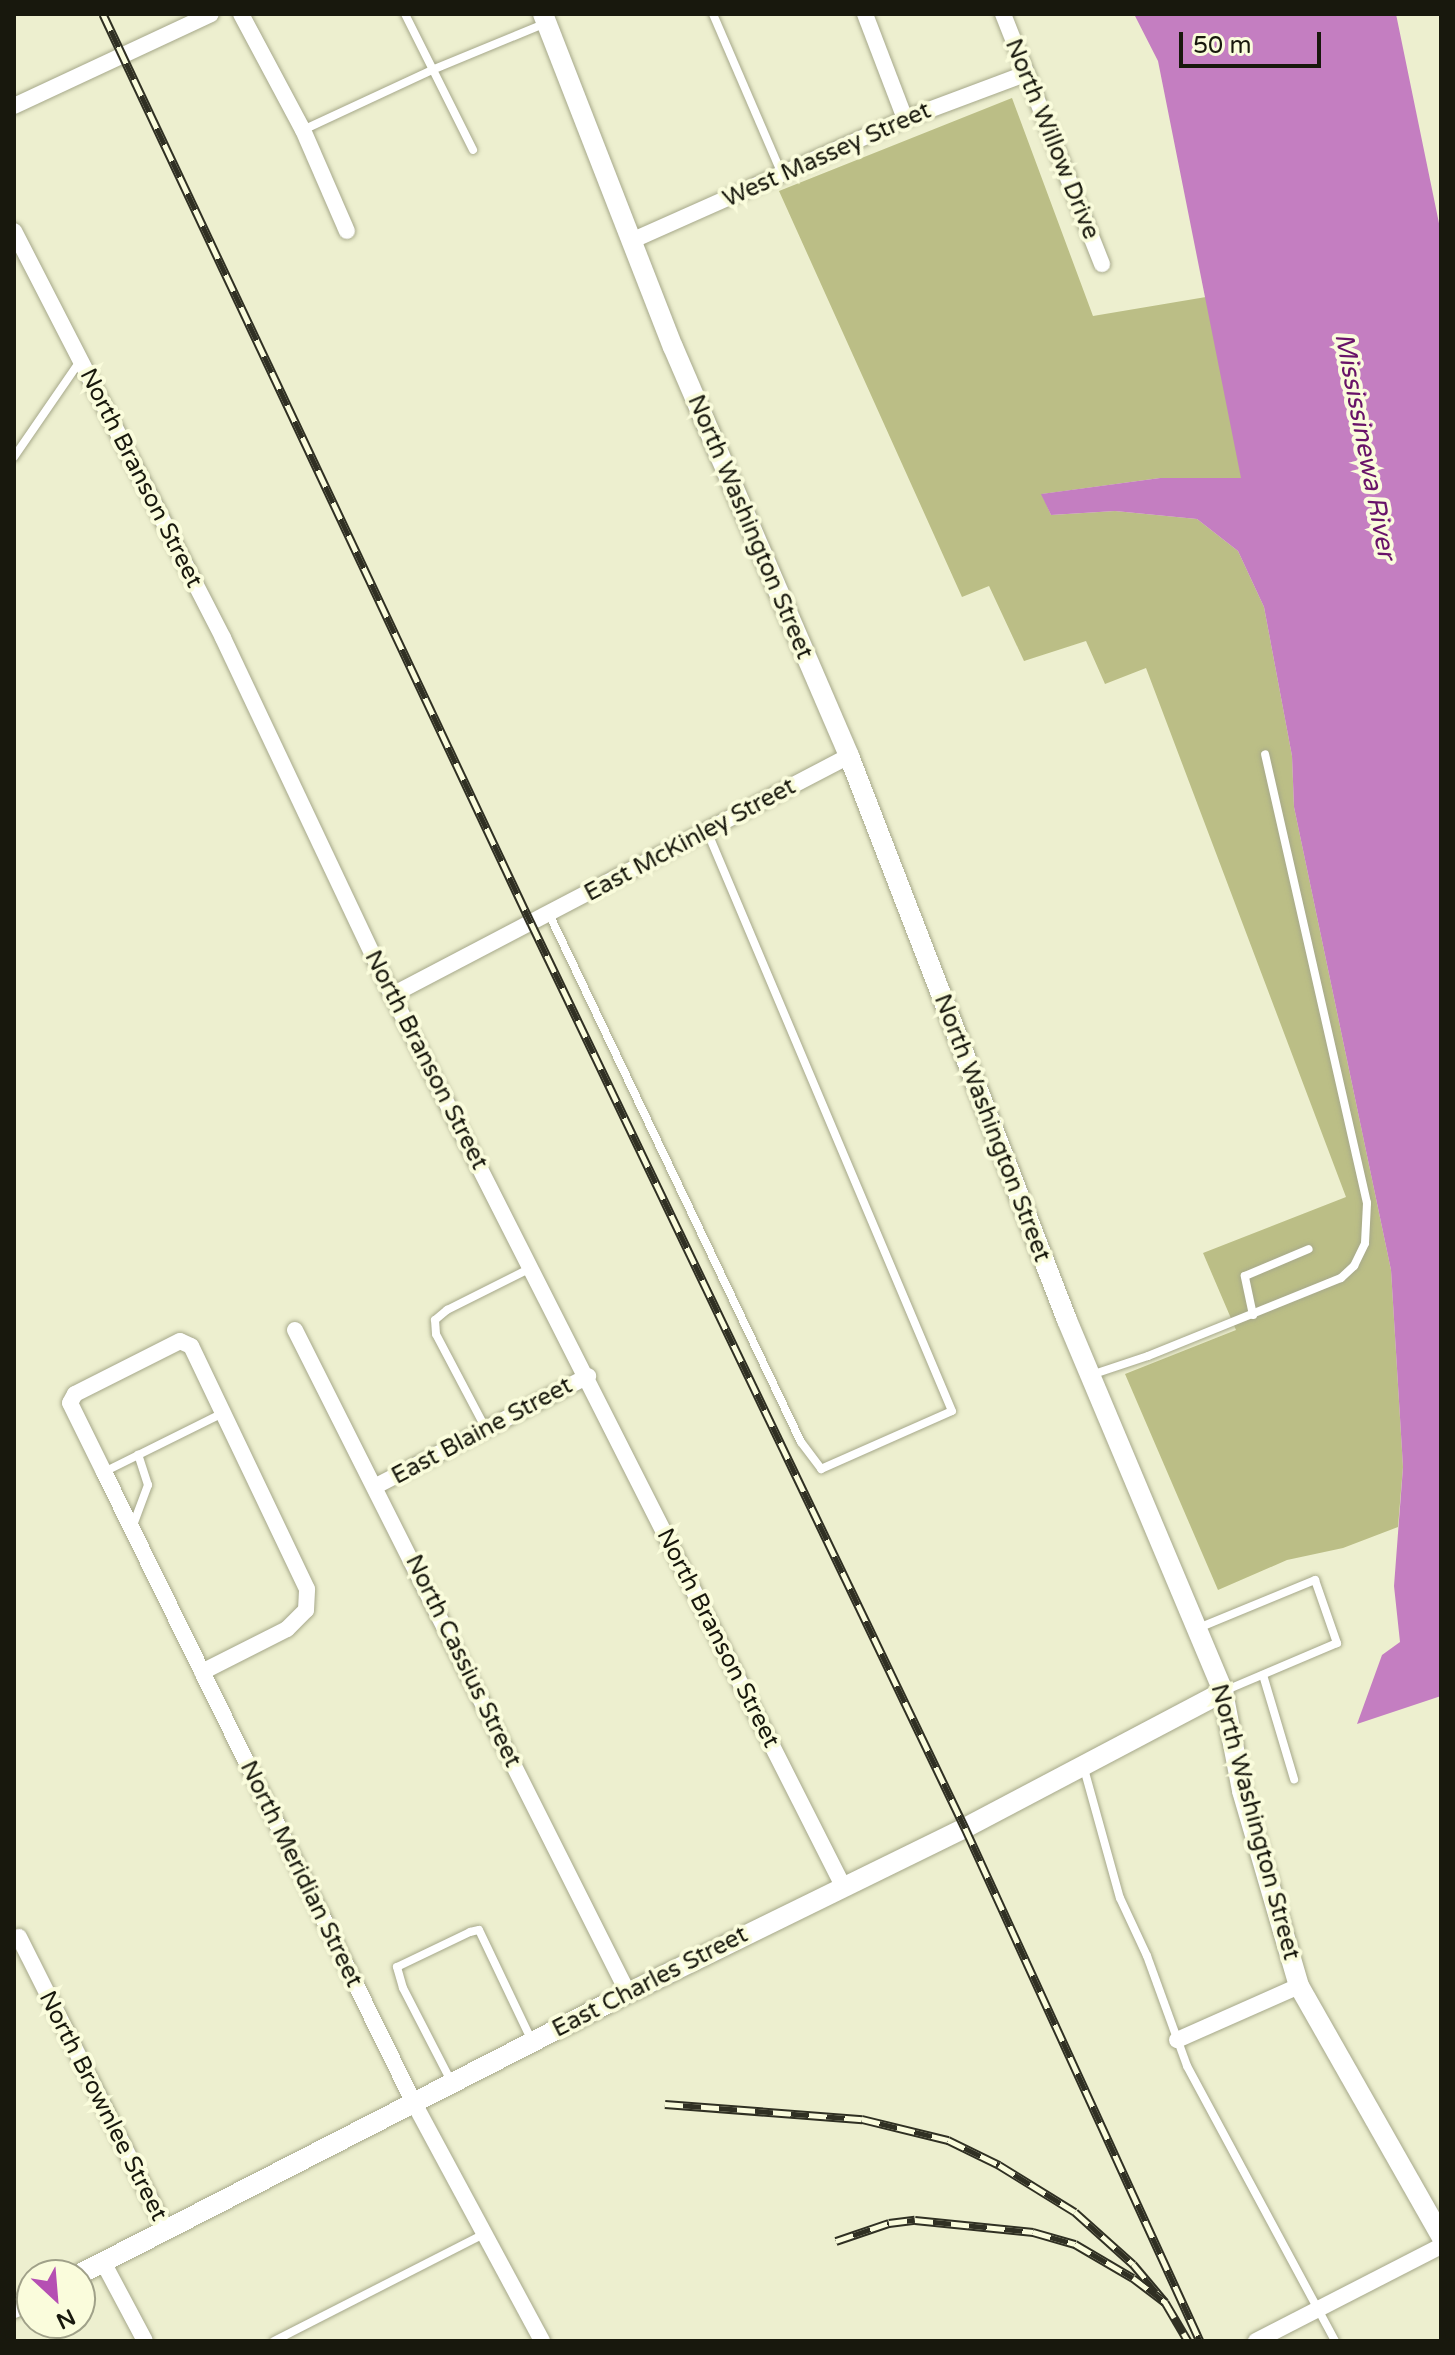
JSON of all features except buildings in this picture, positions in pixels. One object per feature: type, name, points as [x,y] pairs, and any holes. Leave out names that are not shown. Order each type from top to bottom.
[{"type":"street","points":[[14,106],[211,14]]},
{"type":"street","points":[[241,14],[303,130],[347,231]]},
{"type":"street","points":[[865,14],[905,119]]},
{"type":"street","name":"North Willow Drive","points":[[1003,14],[1102,264]]},
{"type":"street","name":"North Washington Street","points":[[545,18],[631,241],[849,756],[1090,1375],[1223,1692],[1242,1791],[1299,1986],[1441,2236]]},
{"type":"street","name":"West Massey Street","points":[[631,241],[905,119],[1025,74]]},
{"type":"street","name":"North Branson Street","points":[[14,231],[223,638],[392,995],[588,1376],[843,1886]]},
{"type":"street","name":"East McKinley Street","points":[[392,995],[849,756]]},
{"type":"street","name":"North Cassius Street","points":[[295,1330],[628,1993]]},
{"type":"street","name":"North Meridian Street","points":[[223,1413],[191,1346],[180,1341],[75,1394],[70,1403],[414,2103],[542,2341]]},
{"type":"street","name":"East Blaine Street","points":[[376,1486],[588,1376]]},
{"type":"street","points":[[202,1672],[287,1629],[306,1610],[307,1589],[223,1413]]},
{"type":"street","name":"East Charles Street","points":[[96,2266],[628,1993],[965,1828],[1223,1692]]},
{"type":"street","name":"North Brownlee Street","points":[[19,1937],[166,2231]]},
{"type":"street","points":[[1177,2040],[1299,1986]]},
{"type":"street","points":[[1256,2341],[1441,2246]]},
{"type":"street","points":[[103,2262],[145,2341]]},
{"type":"lane","points":[[405,14],[473,150]]},
{"type":"lane","points":[[713,14],[782,174]]},
{"type":"lane","points":[[303,130],[545,18]]},
{"type":"lane","points":[[14,457],[80,360]]},
{"type":"lane","points":[[1090,1375],[1253,1315],[1341,1278],[1354,1266],[1365,1243],[1369,1219],[1309,953],[1301,900],[1265,754]]},
{"type":"lane","points":[[549,914],[801,1442],[821,1469],[952,1411],[707,831]]},
{"type":"lane","points":[[1253,1315],[1245,1276],[1309,1249]]},
{"type":"lane","points":[[486,1429],[436,1334],[435,1320],[447,1310],[532,1267]]},
{"type":"lane","points":[[104,1472],[223,1413]]},
{"type":"lane","points":[[132,1529],[148,1485],[138,1455]]},
{"type":"lane","points":[[1196,1629],[1315,1580],[1337,1643],[1223,1692]]},
{"type":"lane","points":[[1263,1675],[1294,1779]]},
{"type":"lane","points":[[1083,1765],[1120,1898],[1147,1956],[1187,2066],[1335,2341]]},
{"type":"lane","points":[[452,2083],[403,1988],[397,1967],[479,1930],[532,2042]]},
{"type":"lane","points":[[274,2341],[484,2234]]},
{"type":"green space","points":[[1012,98],[1093,316],[1206,297],[1242,479],[1160,478],[1042,494],[1051,515],[1115,511],[1197,519],[1238,551],[1264,607],[1292,756],[1294,807],[1391,1270],[1403,1467],[1398,1527],[1343,1548],[1287,1560],[1218,1590],[1125,1374],[1236,1330],[1203,1253],[1346,1197],[1146,668],[1105,684],[1086,641],[1024,661],[989,586],[962,597],[779,191]]},
{"type":"water","name":"Mississinewa River","points":[[1134,14],[1396,14],[1441,233],[1441,1696],[1357,1724],[1382,1655],[1400,1642],[1394,1586],[1403,1467],[1391,1270],[1294,807],[1292,756],[1264,607],[1238,551],[1197,519],[1115,511],[1051,515],[1041,494],[1160,478],[1241,478],[1158,61]]},
{"type":"railway","points":[[103,14],[531,923],[965,1828],[1200,2341]]},
{"type":"railway","points":[[665,2104],[862,2119],[948,2140],[999,2165],[1075,2212],[1133,2264],[1165,2302]]},
{"type":"railway","points":[[836,2241],[889,2223],[915,2220],[1033,2232],[1075,2244],[1133,2278],[1165,2302],[1188,2341]]}]
